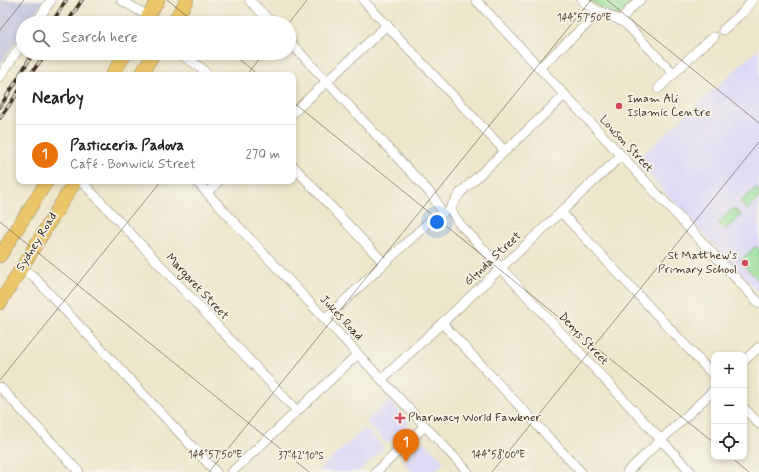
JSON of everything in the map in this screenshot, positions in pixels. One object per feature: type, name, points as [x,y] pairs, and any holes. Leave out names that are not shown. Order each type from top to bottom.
[{"type":"highway","points":[[148,16],[158,0]]},
{"type":"highway","points":[[177,16],[187,0]]},
{"type":"highway","points":[[114,72],[122,60]]},
{"type":"highway","points":[[142,72],[150,60]]},
{"type":"highway","name":"Sydney Road","points":[[0,256],[45,184]]},
{"type":"highway","name":"Sydney Road","points":[[0,303],[73,184]]},
{"type":"street","points":[[41,16],[51,0]]},
{"type":"street","points":[[121,0],[141,16]]},
{"type":"street","points":[[249,0],[265,16]]},
{"type":"street","points":[[363,0],[505,151]]},
{"type":"street","name":"Lowson Street","points":[[476,0],[759,303]]},
{"type":"street","points":[[582,0],[597,11],[622,20],[674,74]]},
{"type":"street","points":[[622,20],[628,11],[640,0]]},
{"type":"street","points":[[723,30],[743,12],[752,0]]},
{"type":"street","points":[[539,68],[590,20],[597,11]]},
{"type":"street","points":[[296,110],[387,25]]},
{"type":"street","points":[[658,90],[699,49],[714,37]]},
{"type":"street","name":"Denys Street","points":[[296,48],[690,472]]},
{"type":"street","points":[[0,77],[16,53]]},
{"type":"street","points":[[189,60],[205,72]]},
{"type":"street","points":[[325,319],[565,95]]},
{"type":"street","name":"Glynda Street","points":[[382,380],[621,156]]},
{"type":"street","points":[[296,169],[384,263]]},
{"type":"street","name":"Margaret Street","points":[[83,184],[92,192],[297,411]]},
{"type":"street","name":"Jukes Road","points":[[199,184],[468,472]]},
{"type":"street","points":[[207,192],[216,184]]},
{"type":"street","points":[[561,212],[711,373]]},
{"type":"street","points":[[21,268],[33,276],[216,472]]},
{"type":"street","points":[[442,323],[580,472]]},
{"type":"street","points":[[747,359],[759,347]]},
{"type":"street","points":[[232,472],[358,354]]},
{"type":"street","points":[[0,387],[79,472]]},
{"type":"street","points":[[627,472],[711,393]]},
{"type":"street","points":[[747,411],[759,424]]},
{"type":"street","points":[[376,472],[425,426]]},
{"type":"shaded area","points":[[0,0],[44,0],[33,16],[16,16],[16,41],[0,65]]},
{"type":"shaded area","points":[[759,48],[759,293],[636,161]]},
{"type":"shaded area","points":[[389,401],[410,422],[387,444],[366,422]]},
{"type":"shaded area","points":[[365,428],[384,448],[358,472],[319,472],[320,469]]},
{"type":"shaded area","points":[[424,441],[444,462],[433,472],[413,472],[403,462]]},
{"type":"green space","points":[[587,0],[636,0],[618,16]]},
{"type":"green space","points":[[756,188],[759,191],[759,198],[747,210],[740,202]]},
{"type":"green space","points":[[734,208],[741,215],[725,230],[718,223]]},
{"type":"green space","points":[[756,246],[759,249],[759,281],[740,261]]},
{"type":"railway","points":[[56,16],[66,0]]},
{"type":"railway","points":[[72,16],[82,0]]},
{"type":"railway","points":[[22,72],[29,60]]},
{"type":"railway","points":[[32,72],[41,60]]},
{"type":"railway","points":[[0,107],[16,82]]},
{"type":"railway","points":[[0,118],[16,95]]},
{"type":"place","name":"Imam Ali Islamic Centre","points":[[619,106]]},
{"type":"place","name":"St Matthew's Primary School","points":[[745,263]]},
{"type":"place","name":"Pharmacy World Fawkner","points":[[400,418]]},
{"type":"place","name":"Pasticceria Padova","points":[[406,462]]}]
